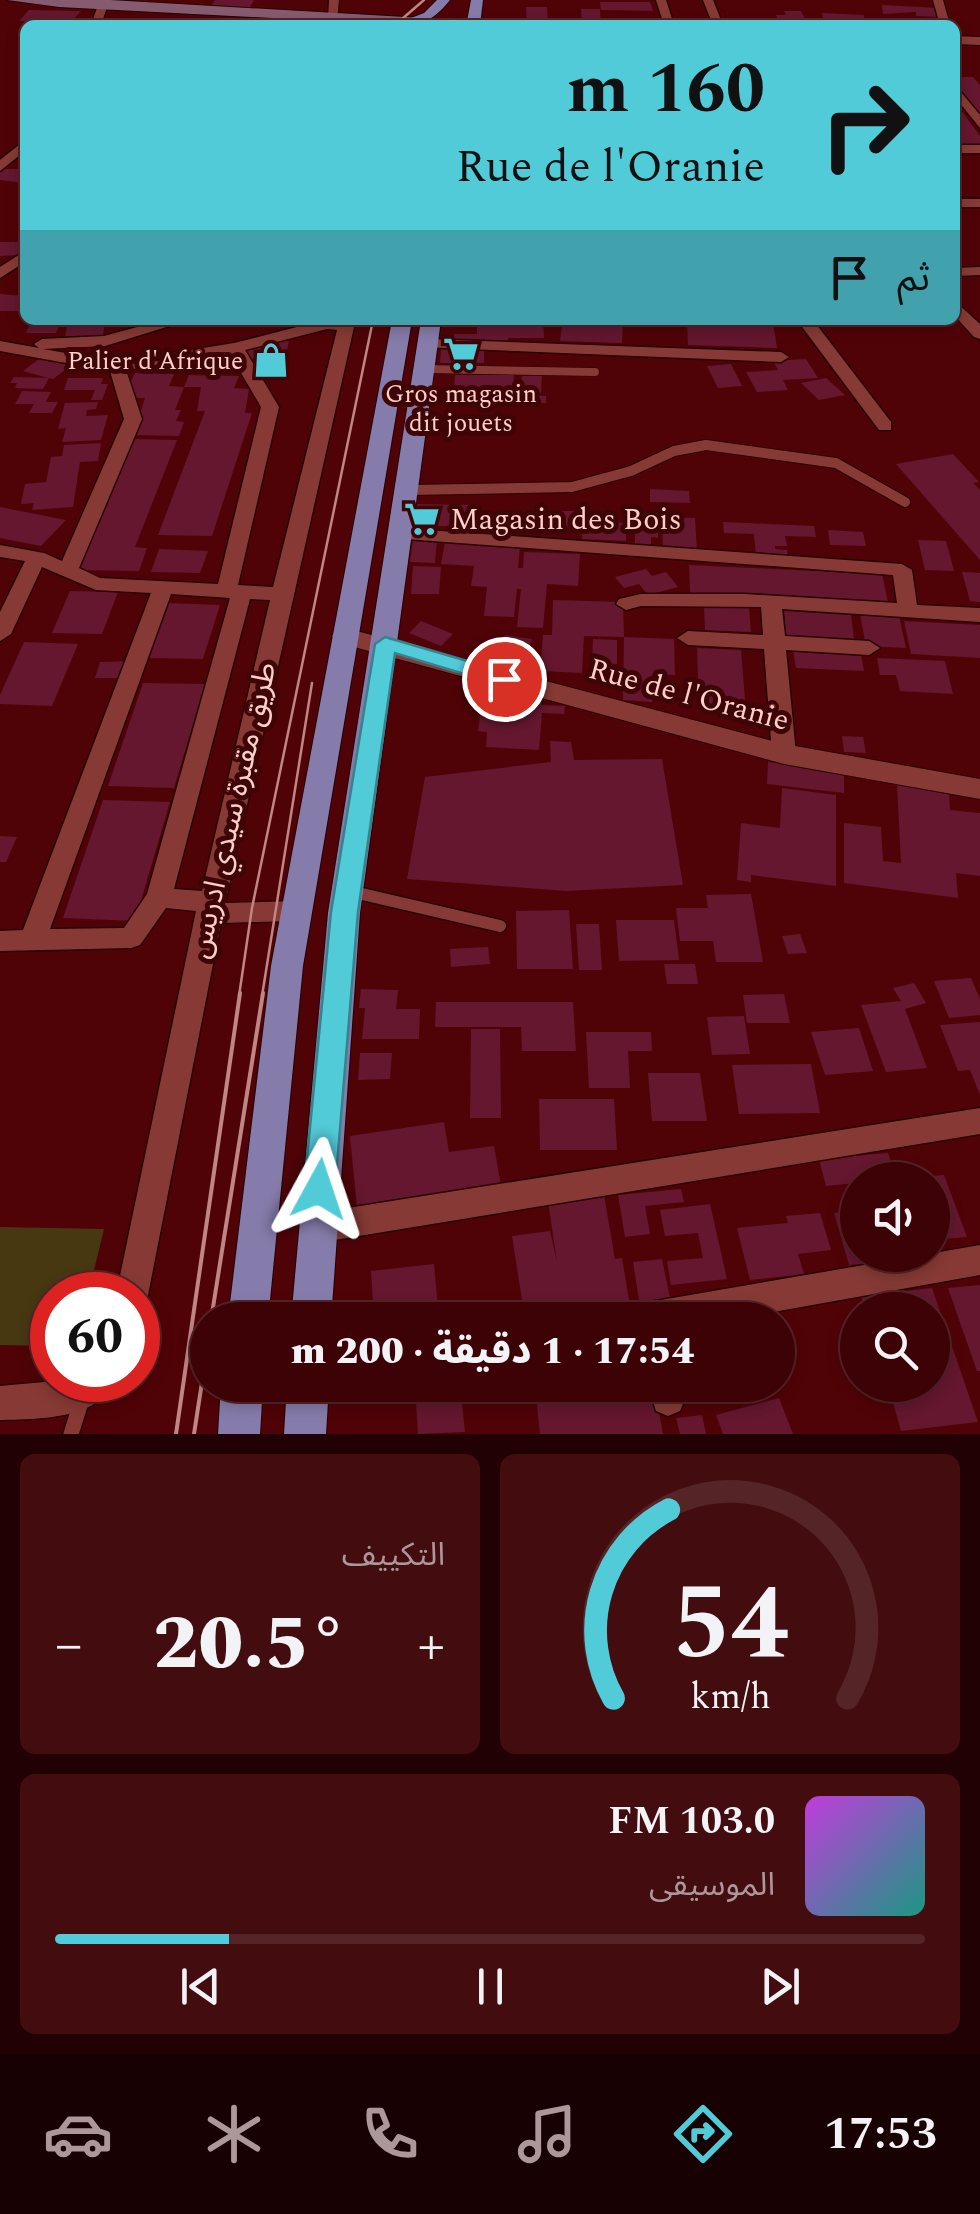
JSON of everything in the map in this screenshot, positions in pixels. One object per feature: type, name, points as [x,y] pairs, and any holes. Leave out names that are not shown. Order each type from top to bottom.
[{"type":"main road","points":[[13,0],[303,20]]},
{"type":"main road","points":[[44,0],[358,20]]},
{"type":"main road","points":[[415,20],[429,16],[444,0]]},
{"type":"main road","points":[[250,1302],[296,911],[401,325]]},
{"type":"main road","points":[[312,1302],[349,891],[427,344]]},
{"type":"main road","points":[[239,1434],[242,1402]]},
{"type":"main road","points":[[305,1434],[307,1402]]},
{"type":"street","points":[[98,20],[103,6],[125,0]]},
{"type":"street","points":[[333,19],[334,0]]},
{"type":"street","points":[[960,97],[980,124]]},
{"type":"street","points":[[0,166],[20,148]]},
{"type":"street","points":[[0,274],[20,259]]},
{"type":"street","points":[[960,312],[980,334]]},
{"type":"street","points":[[1,346],[105,341],[163,325]]},
{"type":"street","points":[[809,325],[885,426]]},
{"type":"street","name":"طريق مقبرة سيدي ادريس","points":[[137,1272],[209,908],[346,327],[316,326],[235,348]]},
{"type":"street","points":[[427,344],[781,357]]},
{"type":"street","points":[[0,941],[132,938],[159,896],[235,590],[270,407],[235,348],[117,367],[1,346]]},
{"type":"street","points":[[67,572],[133,420],[117,367]]},
{"type":"street","points":[[400,534],[902,570],[908,611]]},
{"type":"street","points":[[0,550],[36,557],[96,584],[280,594]]},
{"type":"street","points":[[0,634],[36,557]]},
{"type":"street","points":[[32,942],[163,588]]},
{"type":"street","points":[[626,604],[641,600],[771,602],[980,616]]},
{"type":"street","points":[[771,602],[784,754]]},
{"type":"street","name":"Rue de l'Oranie","points":[[345,636],[784,754],[980,789]]},
{"type":"street","points":[[688,638],[868,648]]},
{"type":"street","points":[[159,896],[209,908],[296,911]]},
{"type":"street","points":[[316,1228],[980,1120]]},
{"type":"street","points":[[743,1302],[980,1260]]},
{"type":"lane","points":[[427,344],[595,372]]},
{"type":"lane","points":[[408,490],[572,487],[706,444],[836,463],[905,502]]},
{"type":"lane","points":[[349,891],[500,926]]},
{"type":"lane","points":[[71,1434],[85,1402]]},
{"type":"shaded area","points":[[0,1227],[104,1229],[94,1272],[30,1272],[30,1346],[0,1345]]},
{"type":"building","points":[[215,0],[254,0],[250,7],[210,7]]},
{"type":"building","points":[[600,2],[650,2],[653,11],[601,10]]},
{"type":"building","points":[[882,5],[939,8],[940,17],[916,16],[916,12],[883,14]]},
{"type":"building","points":[[526,7],[547,7],[548,20],[527,20]]},
{"type":"building","points":[[581,9],[600,9],[601,20],[582,20]]},
{"type":"building","points":[[29,10],[81,11],[73,20],[19,21]]},
{"type":"building","points":[[784,11],[801,11],[806,20],[778,20],[776,15],[786,15]]},
{"type":"building","points":[[822,13],[864,15],[864,20],[823,20]]},
{"type":"building","points":[[960,77],[973,77],[980,85],[980,117],[960,91]]},
{"type":"building","points":[[960,109],[980,136],[980,146],[960,147]]},
{"type":"building","points":[[0,169],[20,169],[20,182],[0,180]]},
{"type":"building","points":[[0,242],[20,242],[19,255],[0,256]]},
{"type":"building","points":[[0,294],[20,296],[20,311],[0,311]]},
{"type":"building","points":[[30,325],[60,325],[56,333],[26,333]]},
{"type":"building","points":[[67,325],[105,325],[103,335],[65,337]]},
{"type":"building","points":[[477,325],[543,325],[544,338],[508,338],[508,343],[453,343],[454,334],[477,334]]},
{"type":"building","points":[[623,325],[622,343],[560,341],[562,326]]},
{"type":"building","points":[[687,325],[773,325],[777,348],[688,345]]},
{"type":"building","points":[[277,341],[289,341],[283,367],[243,367],[249,346],[276,346]]},
{"type":"building","points":[[441,348],[484,348],[484,363],[440,363]]},
{"type":"building","points":[[43,356],[73,364],[49,378],[43,389],[15,388],[17,383],[10,383],[14,377],[48,378],[23,371]]},
{"type":"building","points":[[806,359],[818,378],[783,380],[788,390],[757,392],[746,372],[778,370],[773,361]]},
{"type":"building","points":[[731,364],[742,386],[718,388],[707,366]]},
{"type":"building","points":[[135,373],[174,374],[169,386],[184,387],[175,410],[181,410],[176,421],[184,422],[179,436],[133,435],[145,398],[123,398]]},
{"type":"building","points":[[189,375],[239,376],[234,388],[249,389],[245,413],[252,413],[212,536],[158,535],[205,411],[197,411],[201,387],[184,387]]},
{"type":"building","points":[[455,375],[514,375],[513,389],[528,389],[527,395],[546,396],[546,403],[509,403],[510,389],[503,389],[503,403],[453,403]]},
{"type":"building","points":[[522,376],[542,376],[541,393],[521,387]]},
{"type":"building","points":[[68,378],[103,378],[101,384],[108,384],[102,400],[91,400],[95,390],[64,390]]},
{"type":"building","points":[[826,378],[845,395],[819,400],[801,383]]},
{"type":"building","points":[[22,391],[51,392],[46,402],[58,402],[52,413],[29,413],[34,404],[15,404]]},
{"type":"building","points":[[98,402],[96,409],[87,410],[86,416],[108,415],[101,440],[62,442],[66,428],[58,429],[65,403]]},
{"type":"building","points":[[132,439],[177,440],[135,547],[147,548],[139,571],[75,570]]},
{"type":"building","points":[[101,443],[98,461],[80,462],[73,507],[32,510],[34,503],[21,504],[25,484],[46,482],[51,457],[62,456],[64,445]]},
{"type":"building","points":[[953,454],[979,482],[973,483],[980,490],[980,560],[896,464]]},
{"type":"building","points":[[650,489],[689,491],[690,503],[650,502]]},
{"type":"building","points":[[411,504],[474,505],[474,513],[461,513],[460,526],[409,526]]},
{"type":"building","points":[[0,507],[66,520],[41,546],[0,538]]},
{"type":"building","points":[[562,511],[581,511],[580,529],[561,528]]},
{"type":"building","points":[[635,513],[658,514],[658,538],[651,537],[651,548],[635,547]]},
{"type":"building","points":[[662,517],[695,518],[697,552],[663,550]]},
{"type":"building","points":[[583,521],[626,523],[626,541],[582,539]]},
{"type":"building","points":[[723,522],[814,526],[816,537],[785,536],[787,546],[775,549],[787,550],[788,557],[756,556],[754,534],[724,533]]},
{"type":"building","points":[[828,530],[863,532],[866,546],[830,545]]},
{"type":"building","points":[[413,539],[437,539],[435,563],[410,562]]},
{"type":"building","points":[[918,540],[946,541],[954,571],[925,570]]},
{"type":"building","points":[[445,542],[520,545],[518,568],[523,568],[524,552],[580,554],[578,586],[547,584],[543,628],[517,627],[521,589],[517,589],[514,617],[484,616],[487,587],[471,586],[474,566],[441,564]]},
{"type":"building","points":[[159,549],[208,551],[200,573],[151,572]]},
{"type":"building","points":[[689,565],[882,574],[888,602],[690,593]]},
{"type":"building","points":[[413,566],[441,567],[439,594],[411,594]]},
{"type":"building","points":[[646,569],[652,576],[666,572],[678,587],[648,595],[639,584],[624,588],[615,577]]},
{"type":"building","points":[[962,572],[980,573],[980,602],[970,601]]},
{"type":"building","points":[[70,591],[118,592],[102,634],[52,633]]},
{"type":"building","points":[[553,600],[623,602],[624,637],[584,636],[582,673],[540,671],[543,635],[552,635]]},
{"type":"building","points":[[166,603],[220,605],[203,659],[147,658]]},
{"type":"building","points":[[704,606],[749,608],[751,632],[705,630]]},
{"type":"building","points":[[784,611],[851,615],[855,646],[787,642]]},
{"type":"building","points":[[860,614],[899,616],[906,648],[866,646]]},
{"type":"building","points":[[421,621],[453,634],[441,646],[409,633]]},
{"type":"building","points":[[904,621],[980,625],[980,658],[911,654]]},
{"type":"building","points":[[505,635],[532,639],[522,673],[495,669]]},
{"type":"building","points":[[624,637],[674,639],[675,675],[652,674],[652,702],[623,700]]},
{"type":"building","points":[[593,639],[617,640],[617,664],[592,663]]},
{"type":"building","points":[[24,642],[78,644],[52,706],[0,704],[0,695]]},
{"type":"building","points":[[697,648],[741,650],[746,712],[699,709]]},
{"type":"building","points":[[793,650],[861,654],[864,671],[796,668]]},
{"type":"building","points":[[877,658],[945,661],[953,694],[900,691],[896,675],[880,675]]},
{"type":"building","points":[[131,661],[127,678],[95,678],[100,662]]},
{"type":"building","points":[[143,683],[205,684],[174,788],[108,786]]},
{"type":"building","points":[[483,696],[542,699],[541,705],[565,706],[564,714],[542,713],[539,750],[486,747],[487,732],[478,731]]},
{"type":"building","points":[[842,736],[863,737],[866,753],[844,752]]},
{"type":"building","points":[[550,741],[571,742],[574,760],[662,759],[683,885],[566,891],[407,879],[425,777],[551,762]]},
{"type":"building","points":[[768,762],[844,771],[844,793],[767,784]]},
{"type":"building","points":[[897,784],[949,790],[950,810],[980,813],[980,876],[956,873],[958,898],[844,883],[844,823],[881,827],[883,861],[901,863]]},
{"type":"building","points":[[782,788],[836,795],[836,886],[751,875],[751,882],[737,880],[741,823],[780,828]]},
{"type":"building","points":[[103,800],[170,802],[135,921],[63,918]]},
{"type":"building","points":[[0,836],[17,837],[6,862],[0,862]]},
{"type":"building","points":[[751,894],[763,962],[716,962],[713,941],[680,941],[676,908],[708,908],[706,895]]},
{"type":"building","points":[[569,910],[573,969],[517,969],[516,911]]},
{"type":"building","points":[[616,920],[674,920],[679,960],[619,961]]},
{"type":"building","points":[[576,924],[599,924],[602,970],[579,970]]},
{"type":"building","points":[[800,934],[807,953],[788,954],[782,936]]},
{"type":"building","points":[[488,947],[490,964],[451,967],[450,949]]},
{"type":"building","points":[[664,964],[695,964],[698,984],[667,984]]},
{"type":"building","points":[[971,978],[980,999],[980,1015],[949,1018],[934,981]]},
{"type":"building","points":[[914,983],[926,1003],[905,1009],[927,1068],[886,1072],[861,1005],[901,1001],[893,988]]},
{"type":"building","points":[[361,989],[398,990],[396,1009],[420,1009],[419,1039],[362,1039],[365,1008],[359,1008]]},
{"type":"building","points":[[784,994],[790,1023],[747,1023],[743,995]]},
{"type":"building","points":[[436,1002],[573,1002],[576,1051],[522,1051],[521,1027],[435,1027]]},
{"type":"building","points":[[744,1016],[750,1054],[712,1055],[707,1017]]},
{"type":"building","points":[[980,1022],[980,1095],[970,1070],[958,1071],[940,1025]]},
{"type":"building","points":[[859,1028],[873,1071],[825,1075],[811,1032]]},
{"type":"building","points":[[471,1029],[500,1029],[501,1118],[470,1118]]},
{"type":"building","points":[[586,1032],[651,1032],[652,1051],[628,1051],[630,1088],[589,1088]]},
{"type":"building","points":[[360,1053],[392,1053],[390,1079],[358,1080]]},
{"type":"building","points":[[811,1064],[820,1113],[739,1114],[732,1065]]},
{"type":"building","points":[[648,1073],[700,1073],[707,1121],[652,1121]]},
{"type":"building","points":[[539,1099],[614,1099],[617,1150],[540,1150]]},
{"type":"building","points":[[444,1122],[449,1152],[494,1146],[501,1186],[357,1208],[350,1136]]},
{"type":"building","points":[[888,1153],[891,1162],[840,1162],[840,1185],[826,1186],[819,1159]]},
{"type":"building","points":[[681,1189],[684,1202],[645,1206],[650,1234],[625,1237],[618,1195]]},
{"type":"building","points":[[950,1191],[967,1237],[950,1238]]},
{"type":"building","points":[[604,1195],[615,1259],[622,1258],[629,1302],[522,1302],[512,1236],[550,1231],[557,1262],[548,1201]]},
{"type":"building","points":[[710,1204],[727,1279],[671,1285],[667,1261],[703,1258],[698,1233],[665,1236],[660,1210]]},
{"type":"building","points":[[840,1212],[840,1234],[834,1213]]},
{"type":"building","points":[[820,1213],[831,1250],[798,1254],[804,1274],[750,1280],[737,1228],[788,1223],[786,1216]]},
{"type":"building","points":[[662,1259],[671,1302],[639,1302],[633,1262]]},
{"type":"building","points":[[434,1264],[437,1302],[373,1302],[371,1271]]},
{"type":"building","points":[[980,1285],[980,1371],[977,1371],[948,1288]]},
{"type":"building","points":[[932,1288],[933,1292],[896,1292]]},
{"type":"building","points":[[950,1340],[978,1422],[901,1431],[893,1402],[950,1402]]},
{"type":"building","points":[[416,1402],[462,1402],[465,1432],[418,1434]]},
{"type":"building","points":[[537,1402],[657,1402],[663,1434],[540,1434]]},
{"type":"building","points":[[764,1402],[781,1402],[793,1434],[723,1434],[716,1415]]},
{"type":"building","points":[[702,1415],[706,1434],[680,1434],[676,1418]]},
{"type":"tram line","points":[[401,20],[424,0]]},
{"type":"tram line","points":[[239,996],[252,908],[372,325]]},
{"type":"tram line","points":[[262,996],[312,683]]},
{"type":"tram line","points":[[176,1434],[240,993]]},
{"type":"tram line","points":[[214,1302],[263,993]]},
{"type":"tram line","points":[[194,1434],[199,1402]]},
{"type":"place","name":"Gros magasin dit jouets","points":[[461,354]]},
{"type":"place","name":"Palier d'Afrique","points":[[271,360]]},
{"type":"place","name":"Magasin des Bois","points":[[422,519]]},
{"type":"route","points":[[319,1189],[344,912],[385,644],[504,679]]}]
